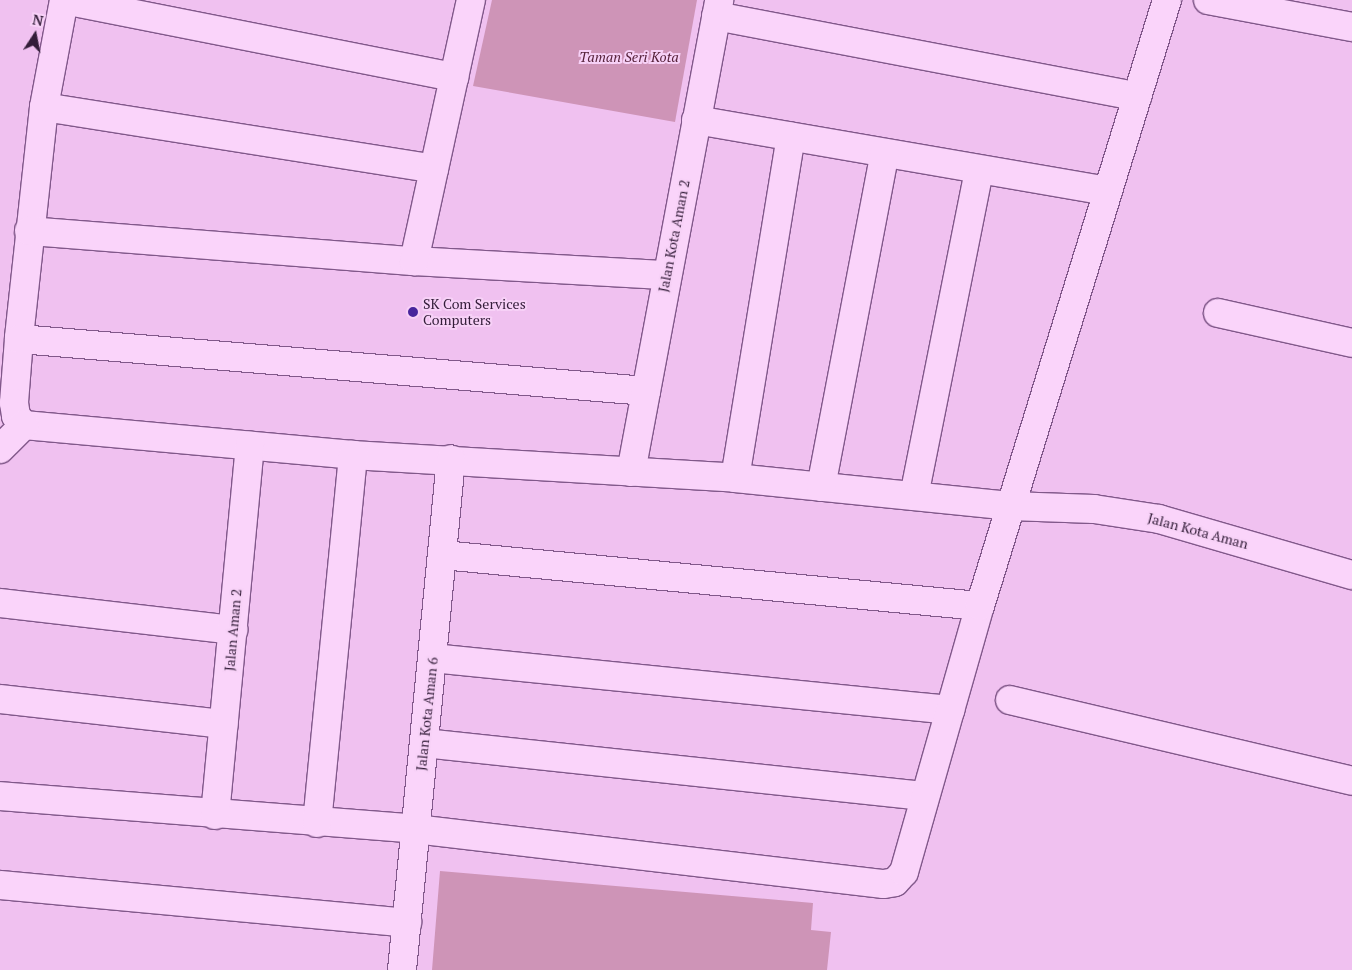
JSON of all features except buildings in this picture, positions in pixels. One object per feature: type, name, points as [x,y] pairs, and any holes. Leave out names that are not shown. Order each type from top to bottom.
[{"type":"street","points":[[0,449],[13,410],[29,230],[44,107],[64,0],[454,77]]},
{"type":"street","points":[[414,261],[471,0]]},
{"type":"street","points":[[0,796],[316,823],[415,829],[884,884],[895,882],[904,872],[924,796],[1010,506],[1167,0]]},
{"type":"street","points":[[1208,0],[1352,27]]},
{"type":"street","points":[[718,8],[1137,96]]},
{"type":"street","name":"Jalan Kota Aman 2","points":[[630,472],[718,8]]},
{"type":"street","points":[[44,107],[434,169]]},
{"type":"street","points":[[696,120],[1108,192]]},
{"type":"street","points":[[735,478],[791,137]]},
{"type":"street","points":[[821,487],[885,153]]},
{"type":"street","points":[[914,496],[979,170]]},
{"type":"street","points":[[29,230],[414,261],[667,276]]},
{"type":"street","points":[[1218,313],[1352,343]]},
{"type":"street","points":[[19,339],[646,391]]},
{"type":"street","name":"Jalan Kota Aman","points":[[13,410],[250,446],[353,455],[451,458],[735,478],[1010,506],[1094,509],[1159,519],[1352,575]]},
{"type":"street","name":"Jalan Aman 2","points":[[215,814],[250,446]]},
{"type":"street","points":[[316,823],[353,455]]},
{"type":"street","name":"Jalan Kota Aman 6","points":[[402,970],[451,458]]},
{"type":"street","points":[[442,555],[980,606]]},
{"type":"street","points":[[0,603],[233,630]]},
{"type":"street","points":[[432,658],[950,710]]},
{"type":"street","points":[[0,699],[224,724]]},
{"type":"street","points":[[1010,700],[1352,781]]},
{"type":"street","points":[[424,742],[924,796]]},
{"type":"street","points":[[0,885],[407,923]]},
{"type":"green space","name":"Taman Seri Kota","points":[[492,0],[697,0],[675,122],[473,86]]},
{"type":"green space","points":[[440,871],[813,903],[811,930],[831,932],[827,970],[432,970]]},
{"type":"place","name":"SK Com Services Computers","points":[[413,312]]}]
